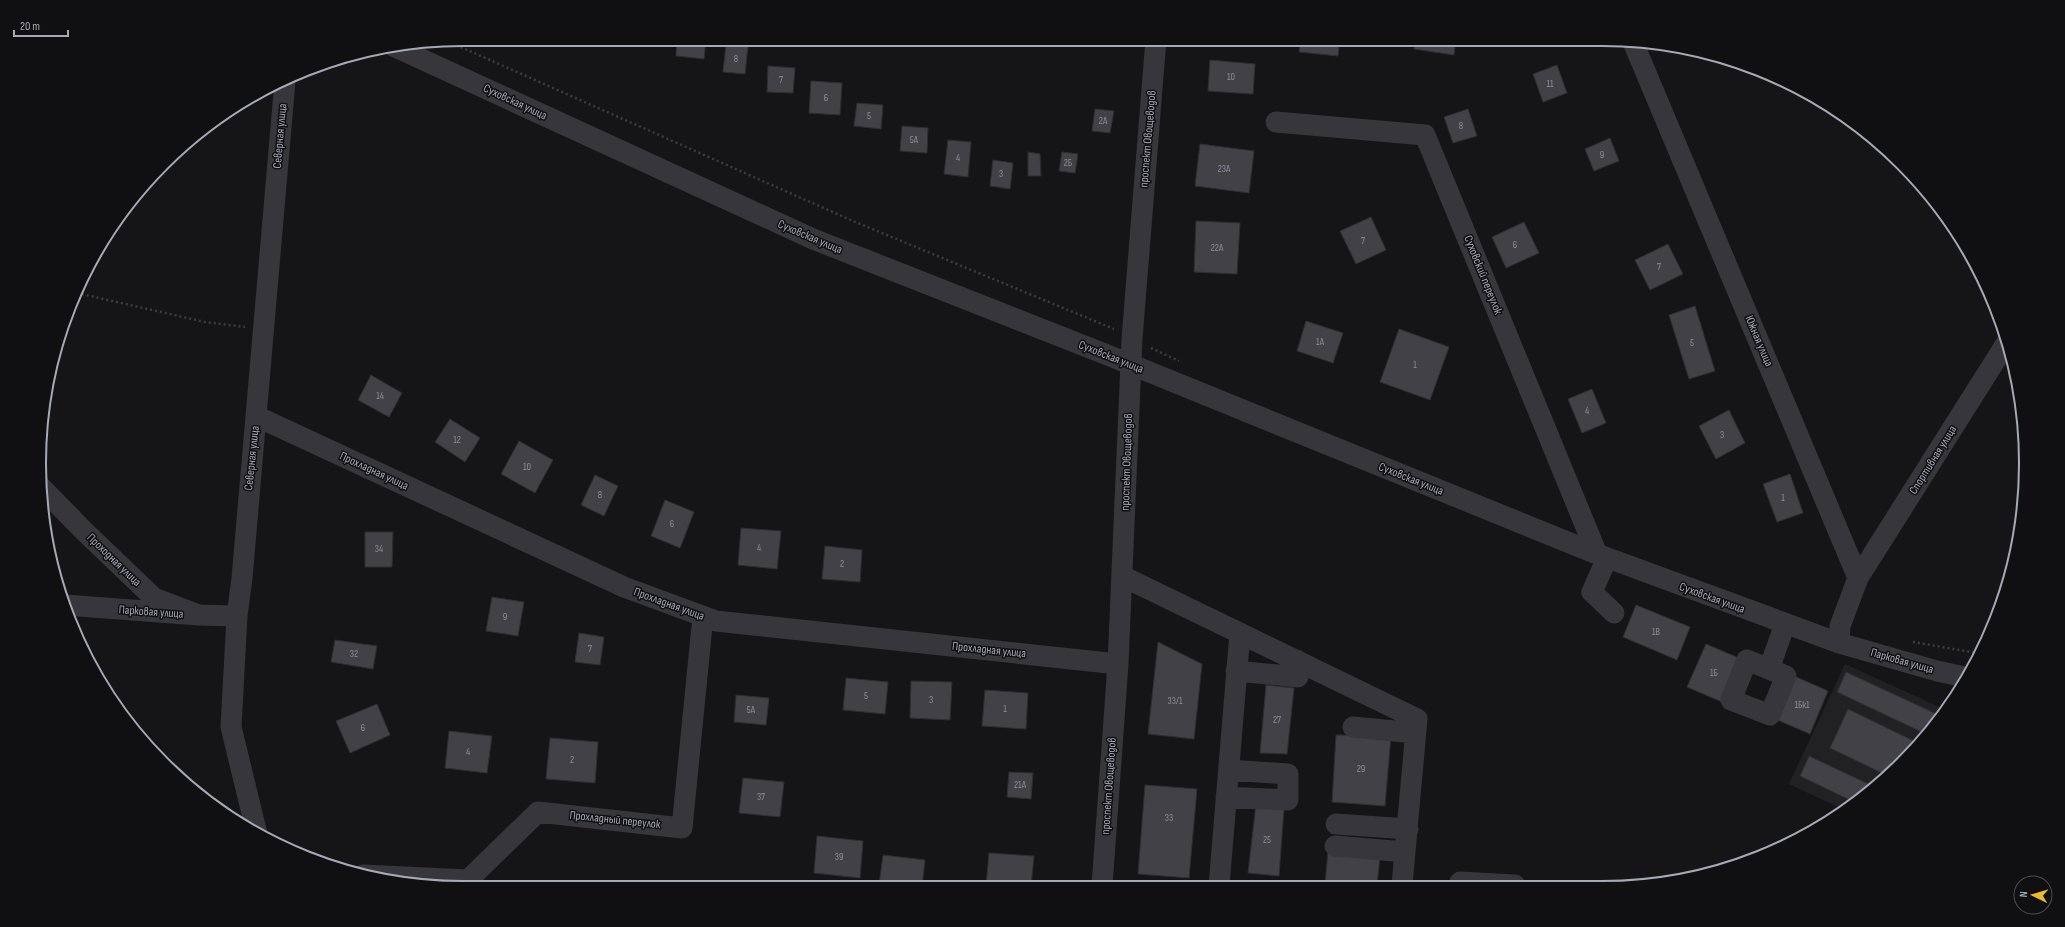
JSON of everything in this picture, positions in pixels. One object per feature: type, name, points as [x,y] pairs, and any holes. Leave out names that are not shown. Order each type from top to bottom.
[{"type":"street","name":"проспект Овощеводов","points":[[1102,881],[1118,664],[1132,339],[1155,46]]},
{"type":"street","name":"Южная улица","points":[[1635,48],[1858,578]]},
{"type":"street","name":"Суховская улица","points":[[403,51],[813,239],[1131,364],[1602,556],[1839,643]]},
{"type":"street","name":"Северная улица","points":[[255,825],[231,727],[237,616],[285,87]]},
{"type":"street","name":"Суховский переулок","points":[[1276,122],[1425,135],[1602,556]]},
{"type":"street","name":"Спортивная улица","points":[[1858,578],[2003,348]]},
{"type":"street","name":"Прохладная улица","points":[[256,416],[624,587],[716,621],[1118,664]]},
{"type":"street","name":"Проходная улица","points":[[47,493],[154,598],[198,615]]},
{"type":"street","points":[[1602,556],[1592,592],[1614,613]]},
{"type":"street","points":[[1122,576],[1418,719],[1415,733],[1402,881]]},
{"type":"street","points":[[1839,643],[1840,626],[1858,578]]},
{"type":"street","name":"Парковая улица","points":[[71,605],[198,615],[237,616]]},
{"type":"street","name":"Прохладный переулок","points":[[412,877],[468,880],[538,812],[682,828],[704,616]]},
{"type":"street","points":[[1769,669],[1785,624]]},
{"type":"street","points":[[1219,881],[1240,633]]},
{"type":"street","name":"Парковая улица","points":[[1839,643],[1937,671],[1961,676]]},
{"type":"street","points":[[1236,671],[1298,677],[1297,660]]},
{"type":"street","points":[[1353,727],[1415,733]]},
{"type":"street","points":[[1226,797],[1288,800],[1288,774],[1229,770]]},
{"type":"street","points":[[1336,824],[1408,829]]},
{"type":"street","points":[[1335,846],[1405,852]]},
{"type":"path","points":[[459,46],[853,221],[1114,329],[1182,363]]},
{"type":"path","points":[[82,295],[205,322],[263,330]]},
{"type":"path","points":[[1908,641],[1974,652]]},
{"type":"shaded area","points":[[1845,664],[1940,707],[1897,759],[1856,795],[1838,807],[1789,784]]},
{"type":"building","points":[[677,46],[705,46],[704,59],[676,56]]},
{"type":"building","points":[[726,46],[748,46],[745,74],[723,72]]},
{"type":"building","points":[[1300,46],[1339,46],[1338,56],[1299,52]]},
{"type":"building","points":[[1415,46],[1455,46],[1454,55],[1414,49]]},
{"type":"building","points":[[1210,60],[1255,64],[1253,94],[1208,91]]},
{"type":"building","points":[[1557,65],[1567,93],[1543,102],[1533,74]]},
{"type":"building","points":[[768,66],[795,68],[793,93],[767,92]]},
{"type":"building","points":[[811,81],[842,83],[840,115],[809,113]]},
{"type":"building","points":[[857,103],[883,105],[881,129],[854,126]]},
{"type":"building","points":[[1095,109],[1114,111],[1110,133],[1092,131]]},
{"type":"building","points":[[1468,109],[1477,136],[1453,143],[1444,117]]},
{"type":"building","points":[[902,126],[928,128],[927,153],[900,151]]},
{"type":"building","points":[[1610,138],[1619,161],[1594,171],[1585,149]]},
{"type":"building","points":[[948,140],[971,142],[968,177],[944,174]]},
{"type":"building","points":[[1200,144],[1254,151],[1249,193],[1195,186]]},
{"type":"building","points":[[1028,152],[1040,154],[1041,176],[1028,176]]},
{"type":"building","points":[[1062,152],[1078,154],[1075,173],[1059,171]]},
{"type":"building","points":[[993,160],[1013,163],[1010,189],[990,186]]},
{"type":"building","points":[[1371,217],[1386,250],[1356,264],[1340,231]]},
{"type":"building","points":[[1196,221],[1240,223],[1237,274],[1194,272]]},
{"type":"building","points":[[1524,222],[1539,253],[1506,268],[1492,237]]},
{"type":"building","points":[[1668,244],[1683,274],[1650,290],[1635,260]]},
{"type":"building","points":[[1695,306],[1715,371],[1689,379],[1669,315]]},
{"type":"building","points":[[1306,321],[1343,333],[1333,363],[1297,351]]},
{"type":"building","points":[[1399,329],[1449,347],[1430,400],[1380,382]]},
{"type":"building","points":[[371,375],[402,393],[389,417],[358,400]]},
{"type":"building","points":[[1592,389],[1606,423],[1582,433],[1568,399]]},
{"type":"building","points":[[1729,410],[1745,443],[1716,459],[1699,426]]},
{"type":"building","points":[[450,419],[480,438],[465,462],[435,442]]},
{"type":"building","points":[[519,441],[553,460],[535,493],[501,474]]},
{"type":"building","points":[[1790,474],[1803,513],[1777,522],[1763,484]]},
{"type":"building","points":[[595,475],[618,486],[604,516],[581,505]]},
{"type":"building","points":[[665,500],[694,512],[680,548],[651,536]]},
{"type":"building","points":[[741,528],[781,531],[777,569],[738,565]]},
{"type":"building","points":[[365,532],[393,532],[392,567],[365,567]]},
{"type":"building","points":[[825,546],[862,550],[860,582],[822,579]]},
{"type":"building","points":[[492,597],[524,602],[518,636],[486,631]]},
{"type":"building","points":[[1636,605],[1690,627],[1677,660],[1623,637]]},
{"type":"building","points":[[579,633],[604,637],[600,665],[575,662]]},
{"type":"building","points":[[335,640],[377,646],[373,669],[331,662]]},
{"type":"building","points":[[1158,642],[1202,664],[1194,739],[1148,734]]},
{"type":"building","points":[[1706,644],[1741,659],[1722,702],[1687,687]]},
{"type":"building","points":[[1846,672],[1936,714],[1921,732],[1837,692]]},
{"type":"building","points":[[1794,676],[1828,691],[1810,734],[1775,719]]},
{"type":"building","points":[[846,678],[888,682],[885,714],[843,710]]},
{"type":"building","points":[[911,681],[952,682],[950,720],[910,718]]},
{"type":"building","points":[[1266,685],[1294,688],[1287,754],[1260,753]]},
{"type":"building","points":[[985,690],[1028,693],[1026,729],[982,726]]},
{"type":"building","points":[[736,695],[769,698],[766,725],[734,722]]},
{"type":"building","points":[[377,704],[390,735],[350,753],[336,721]]},
{"type":"building","points":[[1848,709],[1913,741],[1882,773],[1830,748]]},
{"type":"building","points":[[449,731],[492,736],[487,773],[445,768]]},
{"type":"building","points":[[1336,735],[1391,736],[1385,806],[1332,802]]},
{"type":"building","points":[[550,738],[598,742],[595,783],[546,779]]},
{"type":"building","points":[[1809,756],[1869,784],[1849,800],[1800,776]]},
{"type":"building","points":[[1009,772],[1033,773],[1031,799],[1007,797]]},
{"type":"building","points":[[743,778],[784,782],[780,817],[739,813]]},
{"type":"building","points":[[1145,785],[1197,789],[1189,878],[1138,874]]},
{"type":"building","points":[[1256,804],[1284,808],[1279,876],[1248,873]]},
{"type":"building","points":[[817,836],[863,841],[860,878],[814,873]]},
{"type":"building","points":[[1328,851],[1380,856],[1377,881],[1325,881]]},
{"type":"building","points":[[989,853],[1034,856],[1032,881],[986,881]]},
{"type":"building","points":[[883,855],[925,860],[923,881],[880,881]]}]
